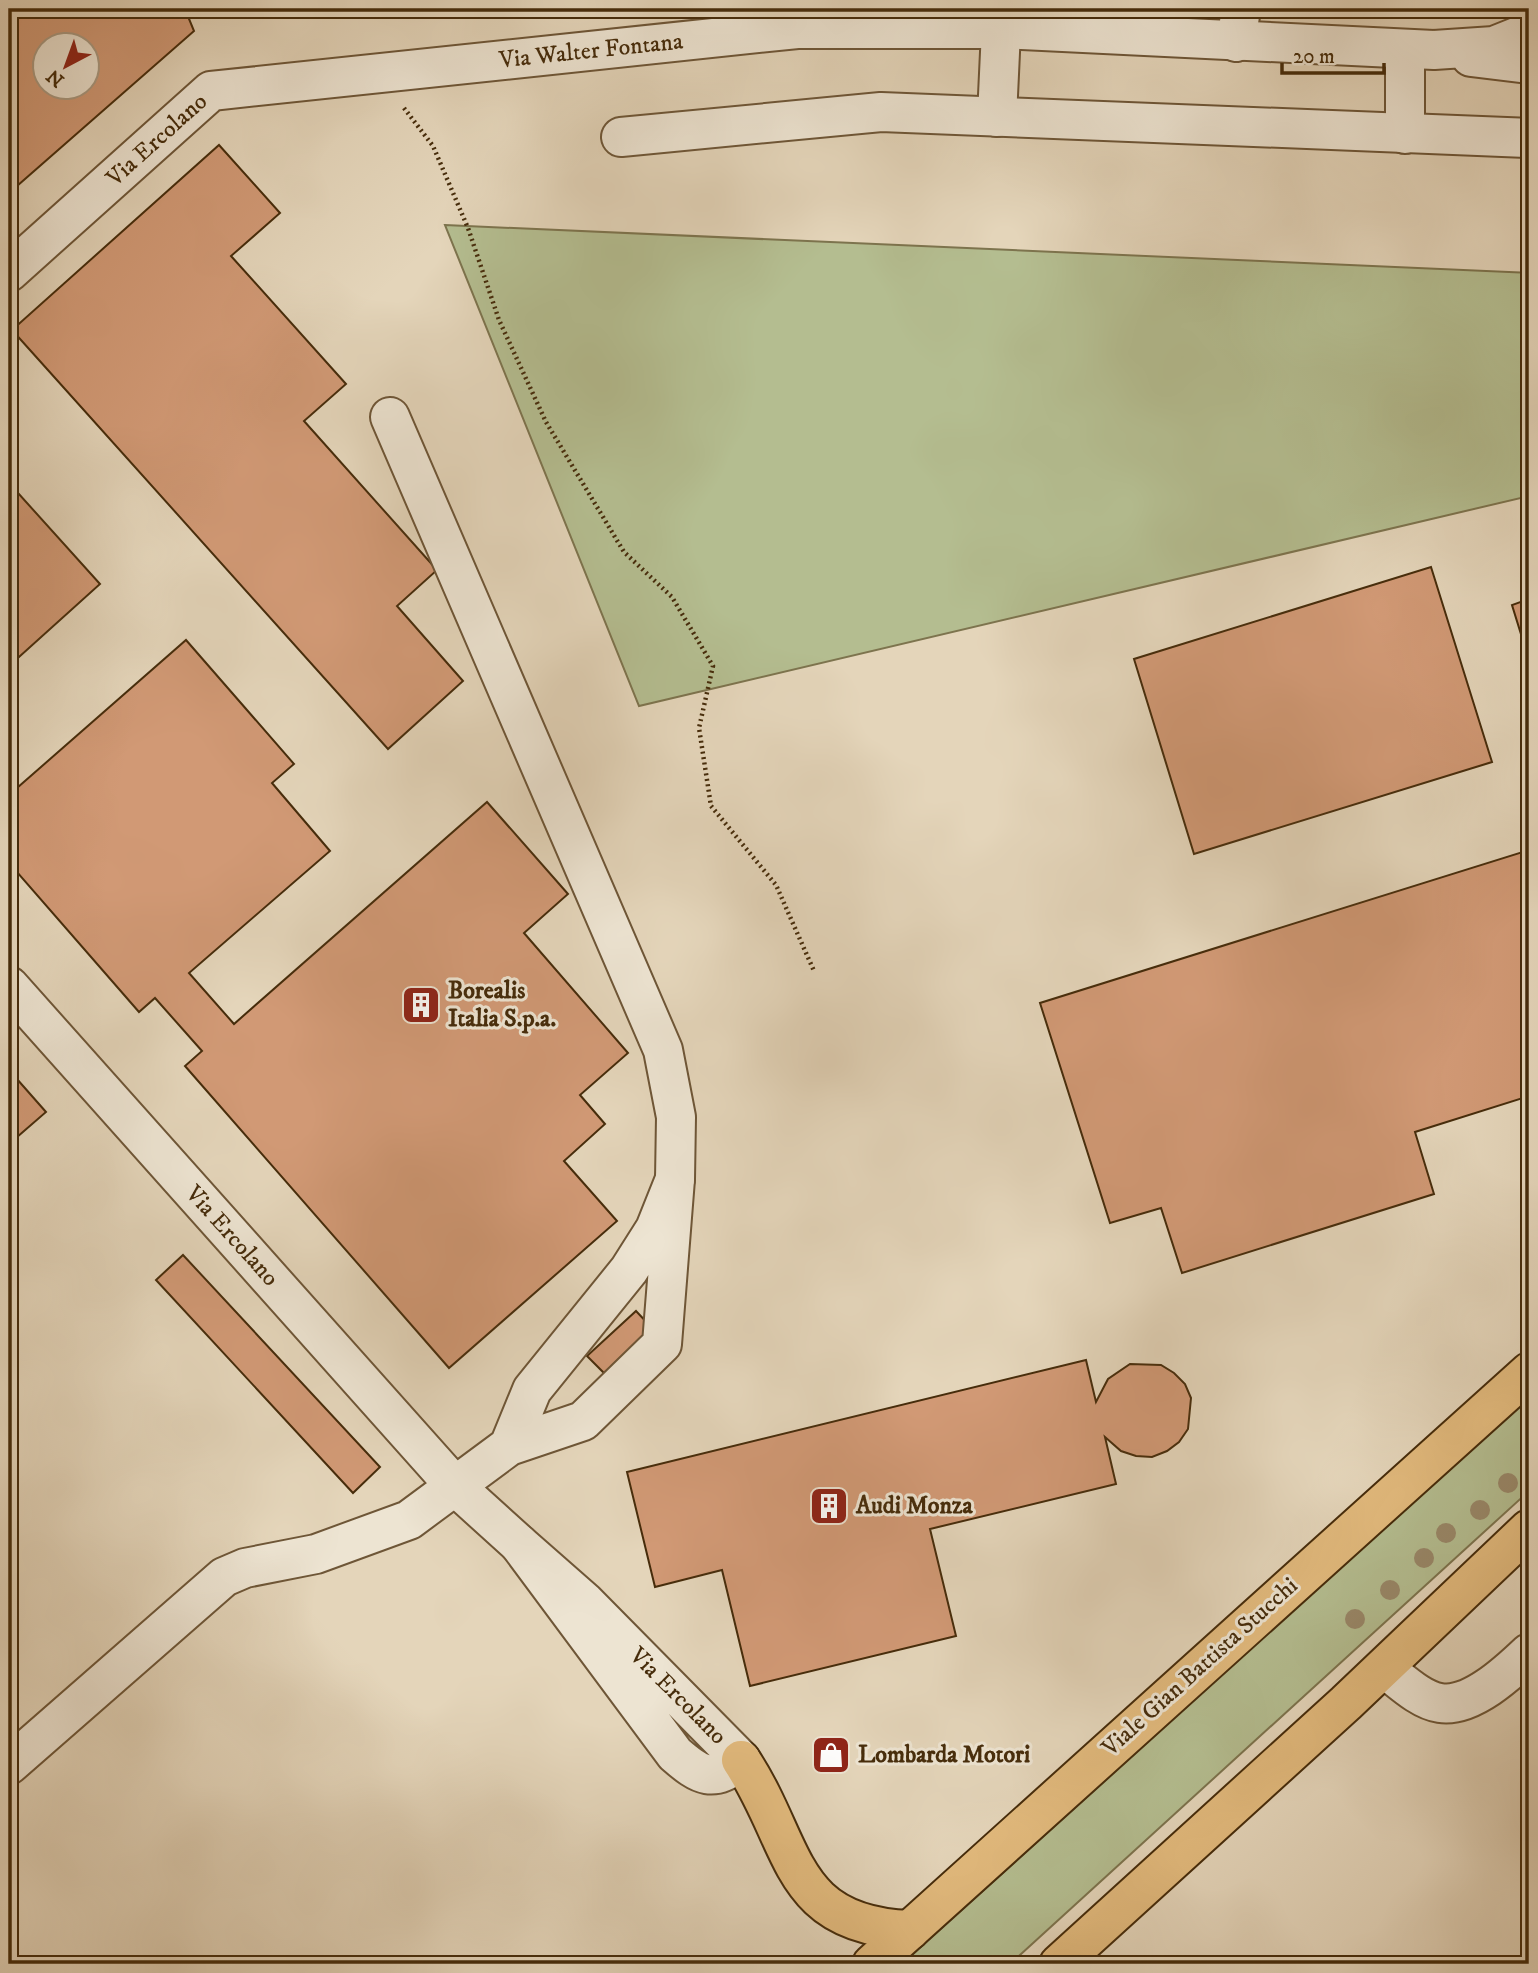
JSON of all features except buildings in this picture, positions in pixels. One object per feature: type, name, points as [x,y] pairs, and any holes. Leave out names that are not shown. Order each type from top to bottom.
[{"type":"main road","name":"Viale Gian Battista Stucchi","points":[[872,1964],[1529,1372]]},
{"type":"main road","points":[[1059,1964],[1384,1668],[1529,1529]]},
{"type":"main road","points":[[741,1760],[755,1781],[806,1887],[827,1908],[852,1922],[880,1929],[910,1930]]},
{"type":"street","name":"Via Walter Fontana","points":[[377,74],[797,29],[1002,19],[1239,26],[1529,64]]},
{"type":"street","points":[[997,117],[1002,19]]},
{"type":"street","name":"Via Walter Fontana","points":[[1419,50],[1494,46],[1529,32]]},
{"type":"street","points":[[1405,134],[1419,50]]},
{"type":"street","name":"Via Ercolano","points":[[9,272],[211,90],[377,74]]},
{"type":"street","points":[[621,137],[881,112],[1529,138]]},
{"type":"street","points":[[9,1765],[225,1577],[245,1568],[316,1554],[397,1526],[509,1446],[583,1422],[662,1344],[675,1179],[676,1117],[663,1050],[390,417]]},
{"type":"street","name":"Via Ercolano","points":[[9,986],[455,1486],[585,1602],[741,1760]]},
{"type":"street","points":[[509,1446],[532,1390],[629,1270],[655,1228],[675,1179]]},
{"type":"street","points":[[1384,1668],[1414,1690],[1441,1704],[1478,1695],[1505,1676],[1529,1653]]},
{"type":"path","points":[[377,74],[433,146],[468,228],[499,320],[546,422],[624,552],[672,597],[713,666],[699,728],[711,806],[776,885],[814,971]]},
{"type":"green space","points":[[445,225],[1529,273],[1529,496],[639,706]]},
{"type":"green space","points":[[1529,1397],[1529,1491],[1010,1964],[902,1964]]},
{"type":"place","name":"Borealis Italia S.p.a.","points":[[421,1005]]},
{"type":"place","name":"Audi Monza","points":[[829,1506]]},
{"type":"place","name":"Lombarda Motori","points":[[831,1755]]}]
